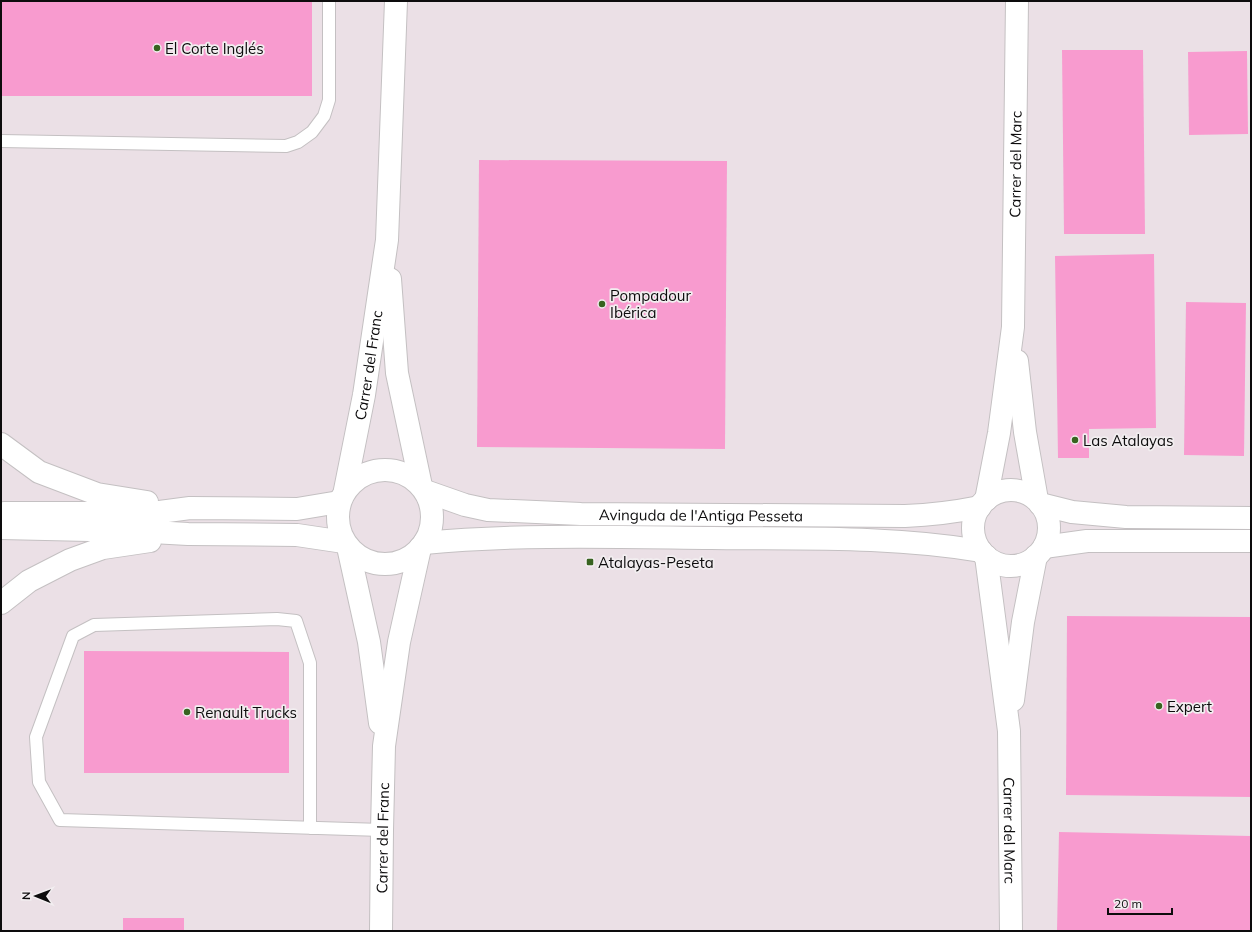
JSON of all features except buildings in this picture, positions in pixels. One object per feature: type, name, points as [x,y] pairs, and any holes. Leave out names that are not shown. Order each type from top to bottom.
[{"type":"main road","name":"Carrer del Franc","points":[[342,496],[364,394],[387,240],[396,1]]},
{"type":"main road","name":"Carrer del Marc","points":[[983,503],[999,433],[1013,327],[1017,1]]},
{"type":"main road","name":"Carrer del Franc","points":[[387,240],[397,373],[423,488]]},
{"type":"main road","name":"Carrer del Marc","points":[[1013,327],[1025,432],[1039,502]]},
{"type":"main road","points":[[1,444],[40,472],[97,494],[190,508]]},
{"type":"main road","points":[[388,469],[412,477],[423,488],[430,504],[432,517],[430,531],[422,546],[411,556],[390,564],[378,564],[367,561],[357,555],[346,545],[339,529],[337,516],[342,496],[353,481],[364,474],[376,470],[388,469]]},
{"type":"main road","name":"Avinguda de l'Antiga Pesseta","points":[[423,488],[465,505],[488,510],[581,514],[905,516],[934,515],[963,510],[983,503]]},
{"type":"main road","points":[[1039,502],[1047,517],[1048,525],[1048,536],[1040,552],[1029,561],[1011,566],[994,562],[984,554],[976,543],[974,534],[976,515],[983,503],[994,494],[1002,491],[1021,491],[1039,502],[1072,512],[1126,517],[1251,518]]},
{"type":"main road","points":[[1,513],[152,512],[190,508],[297,510],[342,496]]},
{"type":"main road","points":[[1,528],[134,531],[188,534],[297,535],[346,545]]},
{"type":"main road","points":[[1,604],[29,581],[76,558],[103,548],[188,534]]},
{"type":"main road","name":"Avinguda de l'Antiga Pesseta","points":[[422,546],[466,539],[562,537],[856,539],[926,544],[984,554]]},
{"type":"main road","points":[[1040,552],[1087,541],[1251,542]]},
{"type":"main road","name":"Carrer del Franc","points":[[346,545],[369,642],[384,746]]},
{"type":"main road","name":"Carrer del Franc","points":[[381,931],[384,746],[399,642],[422,546]]},
{"type":"main road","name":"Carrer del Marc","points":[[1008,731],[1023,622],[1040,552]]},
{"type":"main road","name":"Carrer del Marc","points":[[984,554],[1008,731],[1011,931]]},
{"type":"lane","points":[[1,141],[286,146],[298,142],[312,132],[324,116],[328,100],[329,1]]},
{"type":"lane","points":[[310,828],[310,664],[296,621],[277,619],[94,625],[73,636],[36,738],[39,782],[60,820],[310,828],[382,830]]},
{"type":"shaded area","points":[[1,1],[1251,1],[1251,931],[1,931]]},
{"type":"place","name":"El Corte Inglés","points":[[157,48]]},
{"type":"place","name":"Pompadour Ibérica","points":[[602,304]]},
{"type":"place","name":"Las Atalayas","points":[[1075,440]]},
{"type":"place","name":"Atalayas-Peseta","points":[[590,562]]},
{"type":"place","name":"Expert","points":[[1159,706]]},
{"type":"place","name":"Renault Trucks","points":[[187,712]]}]
